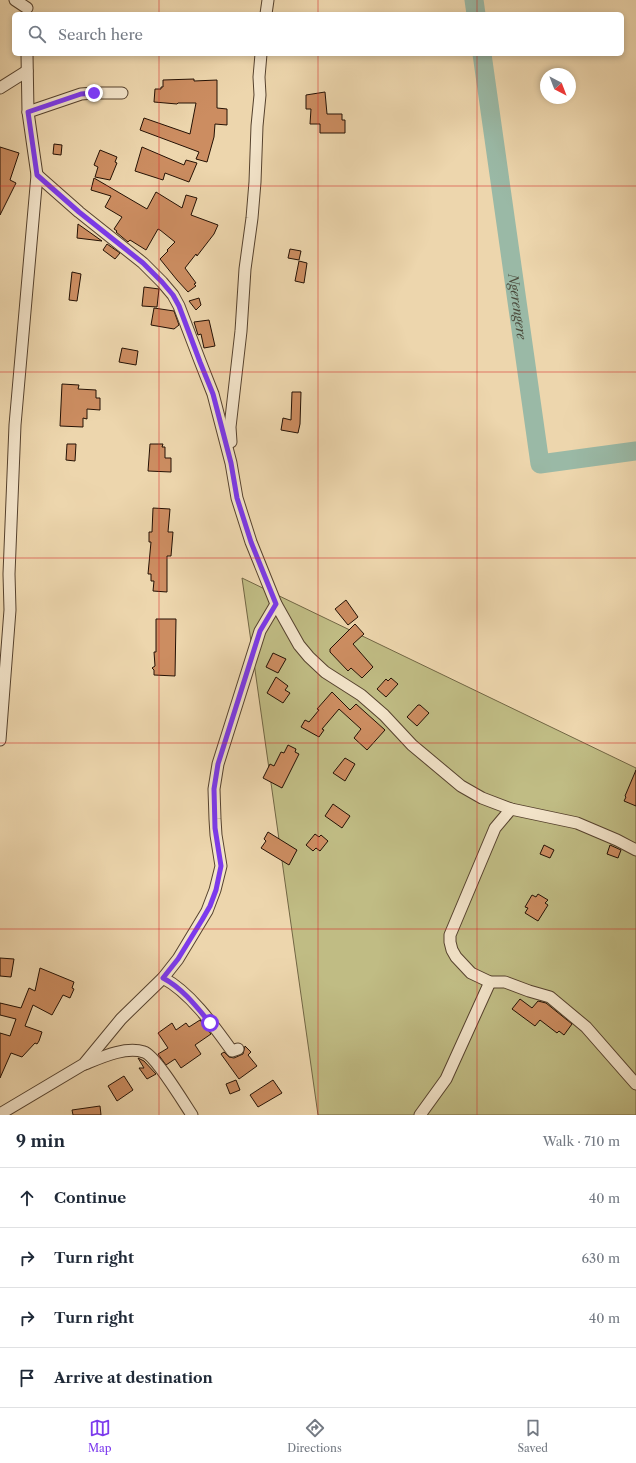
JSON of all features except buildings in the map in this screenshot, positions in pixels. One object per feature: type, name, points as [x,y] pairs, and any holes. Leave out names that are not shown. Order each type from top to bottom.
[{"type":"street","points":[[15,0],[27,7]]},
{"type":"street","points":[[266,12],[268,0]]},
{"type":"street","points":[[0,740],[10,610],[9,574],[15,425],[37,175],[28,112],[27,56]]},
{"type":"street","points":[[231,463],[230,427],[241,331],[245,269],[252,211],[260,95],[259,77],[262,56]]},
{"type":"street","points":[[0,88],[26,71]]},
{"type":"street","points":[[28,112],[87,93],[122,93]]},
{"type":"street","points":[[37,175],[79,212],[143,263],[173,295],[179,306],[213,394],[231,463],[237,498],[251,542],[276,604],[299,645],[325,672],[361,695],[384,715],[412,745],[461,786],[482,798],[511,809],[577,823],[636,850]]},
{"type":"street","points":[[84,1064],[121,1018],[163,978],[178,959],[210,906],[216,890],[221,866],[215,828],[214,789],[218,764],[260,631],[276,604]]},
{"type":"street","points":[[511,809],[495,828],[450,935],[450,945],[456,957],[470,973],[490,982],[505,982],[550,997],[586,1027],[636,1084]]},
{"type":"street","points":[[163,978],[174,985],[191,1001],[232,1051],[238,1049]]},
{"type":"street","points":[[420,1115],[446,1080],[490,982]]},
{"type":"street","points":[[0,1114],[84,1064],[123,1051],[136,1050],[145,1052],[154,1060],[192,1115]]},
{"type":"shaded area","points":[[242,578],[636,768],[636,1115],[318,1115]]},
{"type":"waterway","name":"Ngerengere","points":[[474,0],[476,12]]},
{"type":"waterway","name":"Ngerengere","points":[[482,56],[540,464],[636,451]]},
{"type":"route","points":[[94,93],[81,94],[28,112],[37,175],[79,212],[143,263],[173,295],[179,306],[213,394],[231,463],[237,498],[251,542],[276,604],[260,631],[218,764],[214,789],[215,828],[221,866],[216,890],[210,906],[202,920],[178,959],[163,978],[180,990],[210,1023]]}]
